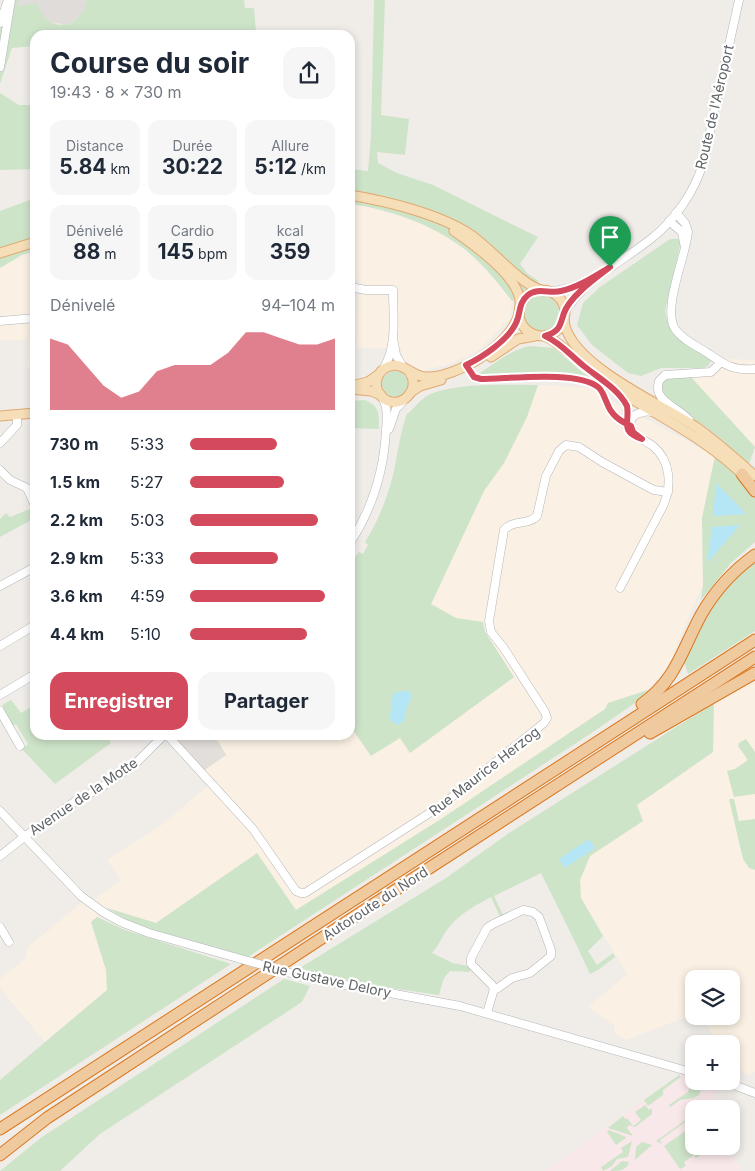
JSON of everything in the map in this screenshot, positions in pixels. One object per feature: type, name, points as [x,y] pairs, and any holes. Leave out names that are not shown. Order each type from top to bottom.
[{"type":"highway","points":[[742,474],[755,491]]},
{"type":"highway","points":[[731,576],[736,565],[755,548]]},
{"type":"highway","points":[[585,749],[589,740],[648,700],[664,686],[673,673],[705,610],[716,593],[755,554]]},
{"type":"highway","name":"Autoroute du Nord","points":[[0,1129],[755,640]]},
{"type":"highway","name":"Autoroute du Nord","points":[[0,1155],[46,1118],[755,657]]},
{"type":"highway","points":[[599,758],[625,749],[694,706],[755,673]]},
{"type":"main road","points":[[355,196],[409,209],[443,220],[468,233],[494,253],[527,284],[547,291],[559,299],[564,316],[564,325],[569,337],[595,364],[624,385],[693,426],[719,444],[755,476]]},
{"type":"main road","points":[[409,209],[454,231],[479,249],[500,268],[520,294],[520,322],[525,329],[530,333],[557,341],[587,368],[614,388],[698,439],[742,474],[755,487]]},
{"type":"main road","points":[[0,253],[30,244]]},
{"type":"main road","points":[[355,386],[368,382],[393,365],[405,368],[418,376],[431,377],[468,367],[506,336],[516,324],[520,309],[530,294],[547,291]]},
{"type":"main road","points":[[355,389],[371,391],[392,401],[404,399],[420,386],[450,377],[512,342],[528,336],[542,336],[556,331],[564,316]]},
{"type":"main road","points":[[405,368],[413,379],[411,392]]},
{"type":"main road","points":[[380,373],[377,385],[381,395]]},
{"type":"main road","points":[[0,422],[30,414]]},
{"type":"main road","points":[[0,416],[30,418]]},
{"type":"street","name":"Route de l'Aéroport","points":[[564,316],[582,290],[610,267],[653,237],[676,213],[690,193],[701,168],[739,0]]},
{"type":"street","points":[[5,33],[0,21],[9,3]]},
{"type":"street","points":[[0,67],[9,3]]},
{"type":"street","points":[[0,42],[0,55]]},
{"type":"street","points":[[676,213],[685,223],[688,232],[670,311],[672,322],[678,332],[721,362],[733,368],[755,369]]},
{"type":"street","points":[[669,221],[682,232],[684,239],[683,253]]},
{"type":"street","name":"Route de l'Aéroport","points":[[547,291],[561,291],[579,285],[610,267]]},
{"type":"street","points":[[355,288],[393,290],[393,336],[390,356],[380,373]]},
{"type":"street","points":[[0,321],[30,318]]},
{"type":"street","points":[[393,336],[396,355],[405,368]]},
{"type":"street","points":[[693,426],[688,417],[663,400],[658,390],[659,381],[666,375],[711,372],[721,362]]},
{"type":"street","points":[[468,367],[474,377],[481,379],[572,378],[589,382],[602,390],[608,407],[616,418],[628,425],[633,432],[655,448],[663,459],[668,472],[668,492],[663,506],[620,588]]},
{"type":"street","points":[[614,388],[627,406],[628,425]]},
{"type":"street","points":[[381,395],[386,408],[385,446]]},
{"type":"street","points":[[355,534],[364,519],[373,496],[394,414],[398,405],[404,399]]},
{"type":"street","points":[[628,425],[637,413],[644,411],[657,413]]},
{"type":"street","points":[[0,443],[15,429],[17,417]]},
{"type":"street","name":"Rue Maurice Herzog","points":[[171,740],[253,829],[296,891],[305,893],[442,805],[544,723],[546,718],[545,712],[503,647],[491,632],[489,621],[504,530],[511,524],[531,521],[538,516],[544,480],[559,451],[566,446],[579,447],[648,487],[668,492]]},
{"type":"street","points":[[0,470],[10,480],[27,488],[30,495]]},
{"type":"street","points":[[0,586],[30,570]]},
{"type":"street","points":[[0,646],[30,628]]},
{"type":"street","points":[[0,695],[30,677]]},
{"type":"street","points":[[0,711],[20,746]]},
{"type":"street","name":"Avenue de la Motte","points":[[0,856],[77,800],[96,791],[135,764],[161,740]]},
{"type":"street","name":"Rue Gustave Delory","points":[[0,811],[90,904],[117,920],[156,935],[308,978],[430,1000],[486,1013],[685,1070]]},
{"type":"street","points":[[486,1013],[494,989],[471,964],[471,958],[482,935],[490,926],[523,910],[533,912],[540,920],[551,950],[551,956],[530,974],[512,978],[494,989]]},
{"type":"street","points":[[0,927],[9,942]]},
{"type":"street","points":[[740,1087],[755,1093]]},
{"type":"shaded area","points":[[18,0],[87,0],[85,10],[80,17],[66,25],[51,22],[39,11],[18,7]]},
{"type":"shaded area","points":[[355,205],[406,218],[437,230],[464,249],[494,278],[512,301],[509,320],[478,351],[447,365],[421,371],[403,359],[401,348],[357,348],[359,279],[355,279]]},
{"type":"shaded area","points":[[30,253],[30,368],[27,368],[28,340],[0,340],[0,268]]},
{"type":"shaded area","points":[[725,359],[755,360],[755,447],[690,376],[711,376]]},
{"type":"shaded area","points":[[538,385],[588,388],[715,456],[702,518],[703,586],[669,666],[648,690],[608,703],[605,709],[441,819],[296,911],[257,854],[156,923],[107,908],[91,922],[106,970],[107,990],[45,1042],[0,988],[0,979],[26,958],[27,948],[89,896],[94,900],[121,880],[107,860],[163,824],[211,783],[202,772],[213,740],[355,740],[355,733],[357,736],[400,738],[514,677],[485,632],[483,622],[456,618],[431,605],[484,491],[504,463],[527,417]]},
{"type":"shaded area","points":[[755,682],[755,1072],[746,1075],[740,1069],[740,1035],[713,1035],[707,1025],[740,1025],[740,970],[685,970],[685,1017],[626,1040],[614,1033],[615,1026],[588,1007],[627,974],[581,898],[580,880],[590,856],[643,821],[637,805],[713,752],[714,703]]},
{"type":"shaded area","points":[[175,740],[217,740],[226,755],[202,772]]},
{"type":"shaded area","points":[[680,1074],[685,1075],[685,1090],[718,1090],[714,1100],[685,1100],[685,1155],[731,1155],[740,1168],[740,1171],[545,1171]]},
{"type":"green space","points":[[3,0],[18,0],[18,6],[37,3],[48,20],[55,24],[63,25],[71,23],[78,18],[87,0],[244,0],[245,8],[254,8],[256,30],[30,30],[30,46],[12,48],[0,84],[0,11]]},
{"type":"green space","points":[[374,0],[385,0],[381,115],[409,119],[405,155],[377,152],[378,163],[397,173],[433,185],[538,237],[520,264],[528,274],[539,281],[512,301],[477,260],[451,239],[409,219],[355,205],[355,170],[368,171],[371,135]]},
{"type":"green space","points":[[0,93],[19,105],[30,105],[30,169],[0,170]]},
{"type":"green space","points":[[30,200],[30,253],[0,268],[0,211]]},
{"type":"green space","points":[[670,239],[680,239],[680,246],[665,311],[669,327],[680,339],[711,361],[704,368],[661,368],[641,376],[628,373],[592,345],[577,325],[583,303],[600,287]]},
{"type":"green space","points":[[541,295],[548,296],[554,300],[558,306],[558,320],[554,326],[548,330],[541,331],[534,330],[528,326],[524,320],[523,313],[524,306],[528,300],[534,296]]},
{"type":"green space","points":[[531,346],[554,348],[590,379],[477,375],[510,353]]},
{"type":"green space","points":[[395,371],[404,375],[408,384],[404,393],[395,397],[386,393],[382,384],[386,375]]},
{"type":"green space","points":[[690,376],[755,447],[749,464],[707,428],[664,398],[661,391],[662,381],[668,378]]},
{"type":"green space","points":[[538,385],[527,417],[504,463],[484,491],[431,604],[456,618],[483,622],[485,632],[514,677],[410,753],[400,738],[371,756],[355,733],[355,558],[359,552],[363,554],[368,545],[365,542],[382,508],[392,480],[407,414],[424,398],[434,393],[462,387]]},
{"type":"green space","points":[[365,400],[374,405],[379,415],[379,429],[355,428],[355,401]]},
{"type":"green space","points":[[715,456],[732,470],[755,498],[755,542],[731,563],[701,600],[703,586],[702,518]]},
{"type":"green space","points":[[30,509],[30,521],[0,537],[0,519],[6,513],[10,517]]},
{"type":"green space","points":[[755,560],[755,631],[688,674],[684,661],[711,605],[729,583]]},
{"type":"green space","points":[[648,690],[645,696],[590,734],[248,957],[157,932],[107,908],[156,923],[257,853],[296,910],[441,819],[605,709],[608,703]]},
{"type":"green space","points":[[11,700],[21,713],[30,708],[30,740],[109,740],[111,743],[55,784],[22,749],[28,744],[16,724],[11,727],[4,714],[5,711],[2,705]]},
{"type":"green space","points":[[714,703],[713,752],[637,805],[643,821],[590,856],[580,880],[581,898],[603,936],[588,951],[597,965],[613,953],[615,957],[598,970],[590,974],[541,873],[494,896],[503,915],[500,917],[491,897],[467,911],[451,925],[432,953],[453,963],[468,966],[471,969],[469,972],[450,971],[444,978],[439,995],[376,986],[298,969],[446,878],[509,833]]},
{"type":"green space","points":[[746,739],[755,752],[755,794],[734,797],[727,771],[735,769],[748,760],[738,746],[739,743]]},
{"type":"green space","points":[[729,799],[734,799],[739,821],[755,819],[755,870],[749,868],[743,859]]},
{"type":"green space","points":[[97,917],[125,930],[231,964],[0,1115],[0,1080],[107,990],[106,970],[91,922]]},
{"type":"green space","points":[[284,979],[310,986],[302,1002],[100,1134],[60,1171],[0,1171],[42,1137]]},
{"type":"green space","points":[[679,1075],[681,1077],[663,1090],[663,1095],[648,1106],[644,1100]]},
{"type":"green space","points":[[689,1090],[700,1090],[699,1095],[694,1098],[680,1100],[670,1107],[669,1105]]},
{"type":"green space","points":[[645,1105],[649,1110],[652,1108],[652,1114],[635,1127],[629,1125],[627,1128],[633,1136],[608,1128],[623,1116],[633,1126],[641,1120],[635,1112]]},
{"type":"green space","points":[[685,1120],[685,1122],[660,1140],[662,1144],[656,1141]]},
{"type":"green space","points":[[609,1130],[626,1138],[616,1145],[607,1132]]},
{"type":"green space","points":[[685,1131],[685,1155],[694,1155],[684,1162],[686,1166],[680,1169],[664,1146]]},
{"type":"green space","points":[[632,1141],[628,1157],[617,1159],[612,1166],[603,1171],[601,1167],[623,1152],[621,1148]]},
{"type":"green space","points":[[642,1142],[652,1145],[635,1160],[636,1147]]},
{"type":"green space","points":[[622,1161],[629,1162],[624,1169],[610,1171]]},
{"type":"water","points":[[716,483],[746,514],[713,516]]},
{"type":"water","points":[[740,525],[707,563],[712,527]]},
{"type":"water","points":[[409,691],[412,696],[404,721],[398,725],[389,718],[394,693]]},
{"type":"water","points":[[589,839],[595,848],[565,868],[559,859]]},
{"type":"route","points":[[610,267],[577,295],[564,313],[563,322],[560,327],[553,333],[545,336],[557,341],[583,365],[614,388],[628,409],[626,424],[626,426],[628,430],[633,436],[642,439],[633,432],[631,426],[626,424],[622,422],[616,418],[608,407],[602,390],[594,384],[572,378],[478,379],[474,377],[466,365],[491,350],[512,330],[518,319],[520,304],[525,297],[538,291],[555,292],[570,288],[585,282],[610,267]]}]
